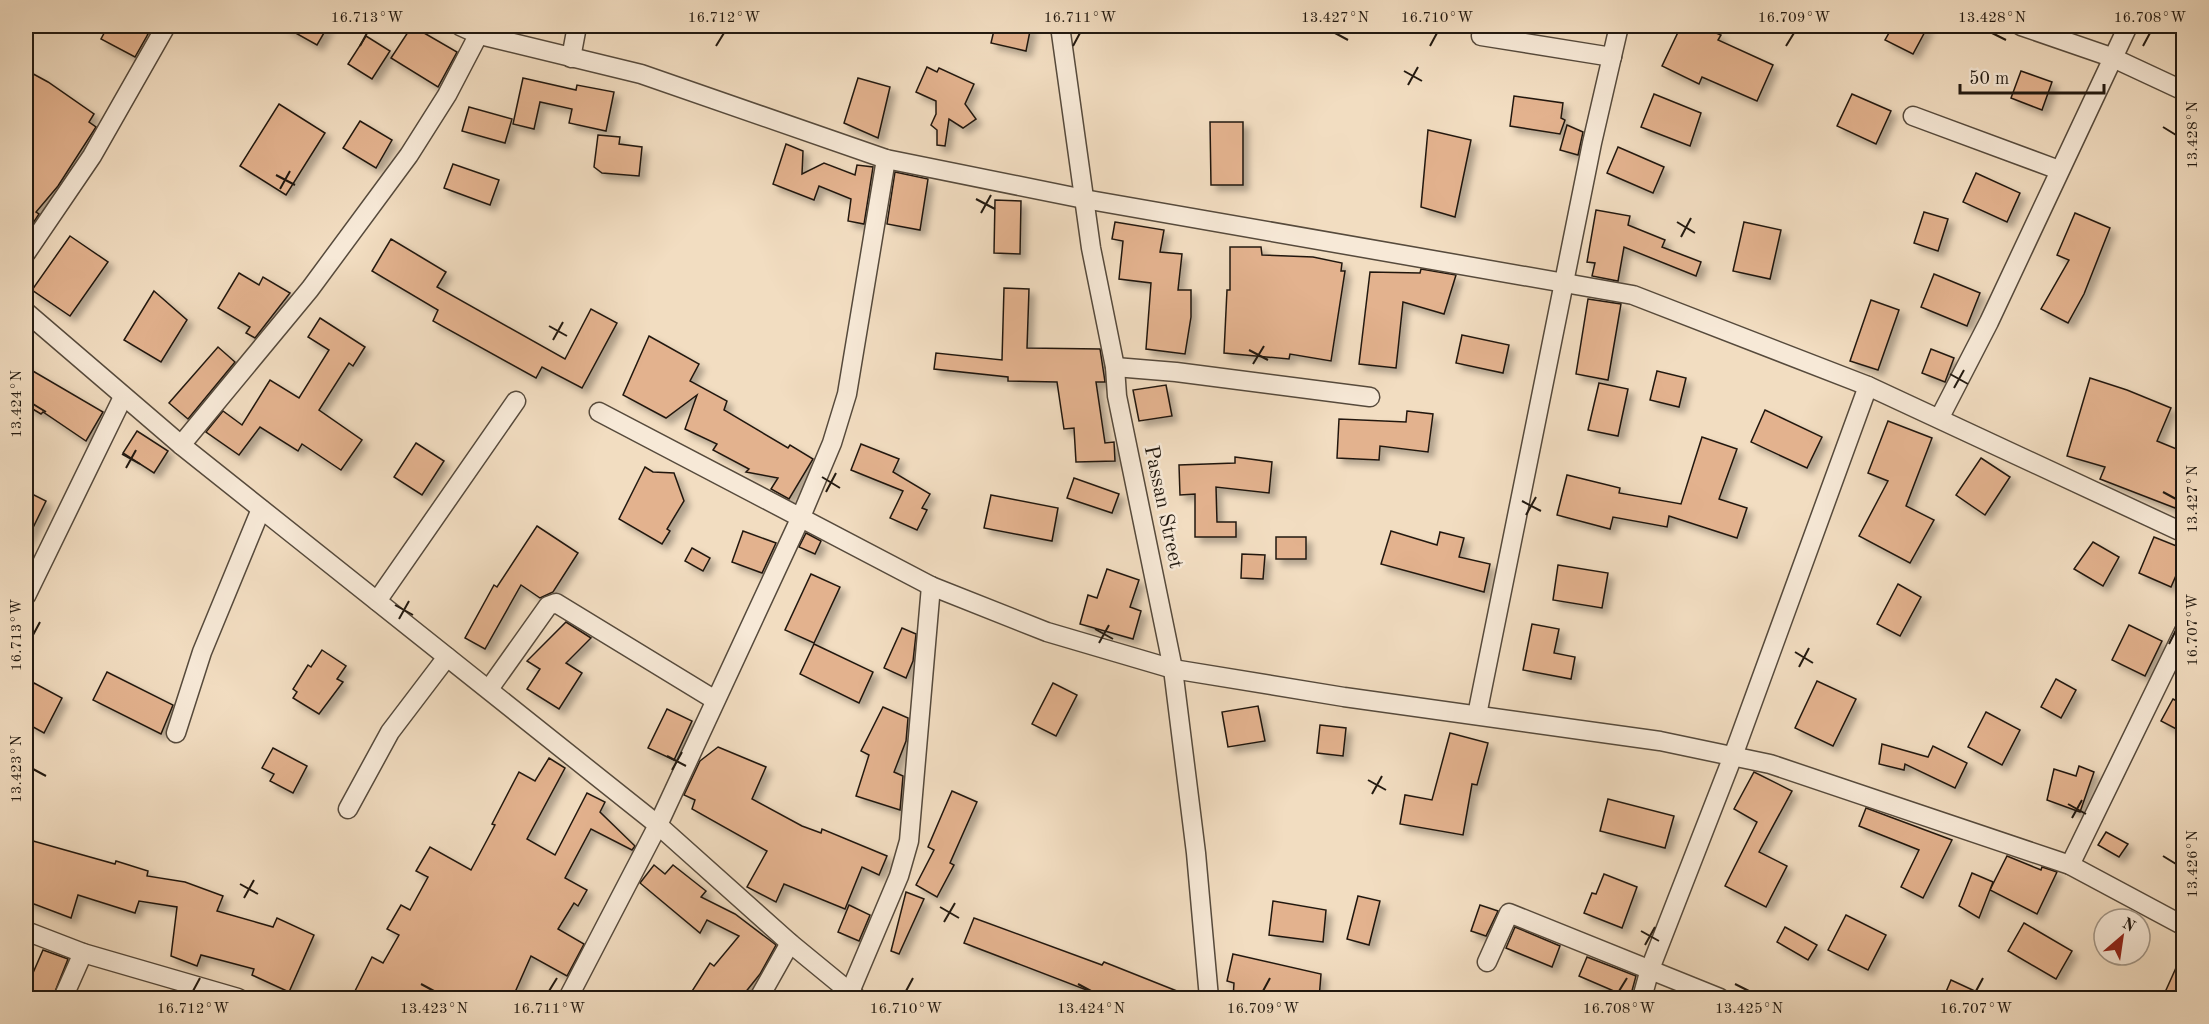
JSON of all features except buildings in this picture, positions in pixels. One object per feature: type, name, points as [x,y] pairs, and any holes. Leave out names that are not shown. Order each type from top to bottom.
[{"type":"street","points":[[26,253],[92,156],[166,26]]},
{"type":"street","points":[[460,26],[482,30],[571,58],[641,74],[886,159],[1084,199],[1634,295],[1868,386],[1940,417],[2184,533]]},
{"type":"street","points":[[571,58],[577,26]]},
{"type":"street","name":"Passan Street","points":[[1060,26],[1084,199],[1115,368],[1117,396],[1173,669],[1197,865],[1209,999]]},
{"type":"street","points":[[1477,715],[1619,26]]},
{"type":"street","points":[[2021,26],[2111,57],[2184,91]]},
{"type":"street","points":[[1940,417],[1989,322],[2111,57],[2128,26]]},
{"type":"street","points":[[181,445],[310,289],[409,155],[482,30]]},
{"type":"street","points":[[1481,36],[1612,57]]},
{"type":"street","points":[[1913,116],[2059,170]]},
{"type":"street","points":[[568,999],[658,825],[800,519],[832,444],[847,394],[886,159]]},
{"type":"street","points":[[26,312],[181,445],[658,825],[790,943],[853,995],[899,876],[909,841],[931,586]]},
{"type":"street","points":[[1115,368],[1176,372],[1370,397]]},
{"type":"street","points":[[1642,999],[1650,969],[1733,756],[1868,386]]},
{"type":"street","points":[[26,596],[123,397]]},
{"type":"street","points":[[377,601],[516,400]]},
{"type":"street","points":[[599,412],[931,586],[1047,632],[1173,669],[1660,741],[1770,764],[2070,866],[2184,926]]},
{"type":"street","points":[[176,733],[202,652],[261,509]]},
{"type":"street","points":[[489,689],[548,606],[556,603],[715,700]]},
{"type":"street","points":[[2070,866],[2184,631]]},
{"type":"street","points":[[348,809],[390,732],[447,657]]},
{"type":"street","points":[[1486,962],[1509,913],[1720,999]]},
{"type":"street","points":[[26,931],[83,953],[238,999]]},
{"type":"street","points":[[759,999],[790,943]]},
{"type":"street","points":[[63,999],[83,953]]}]
